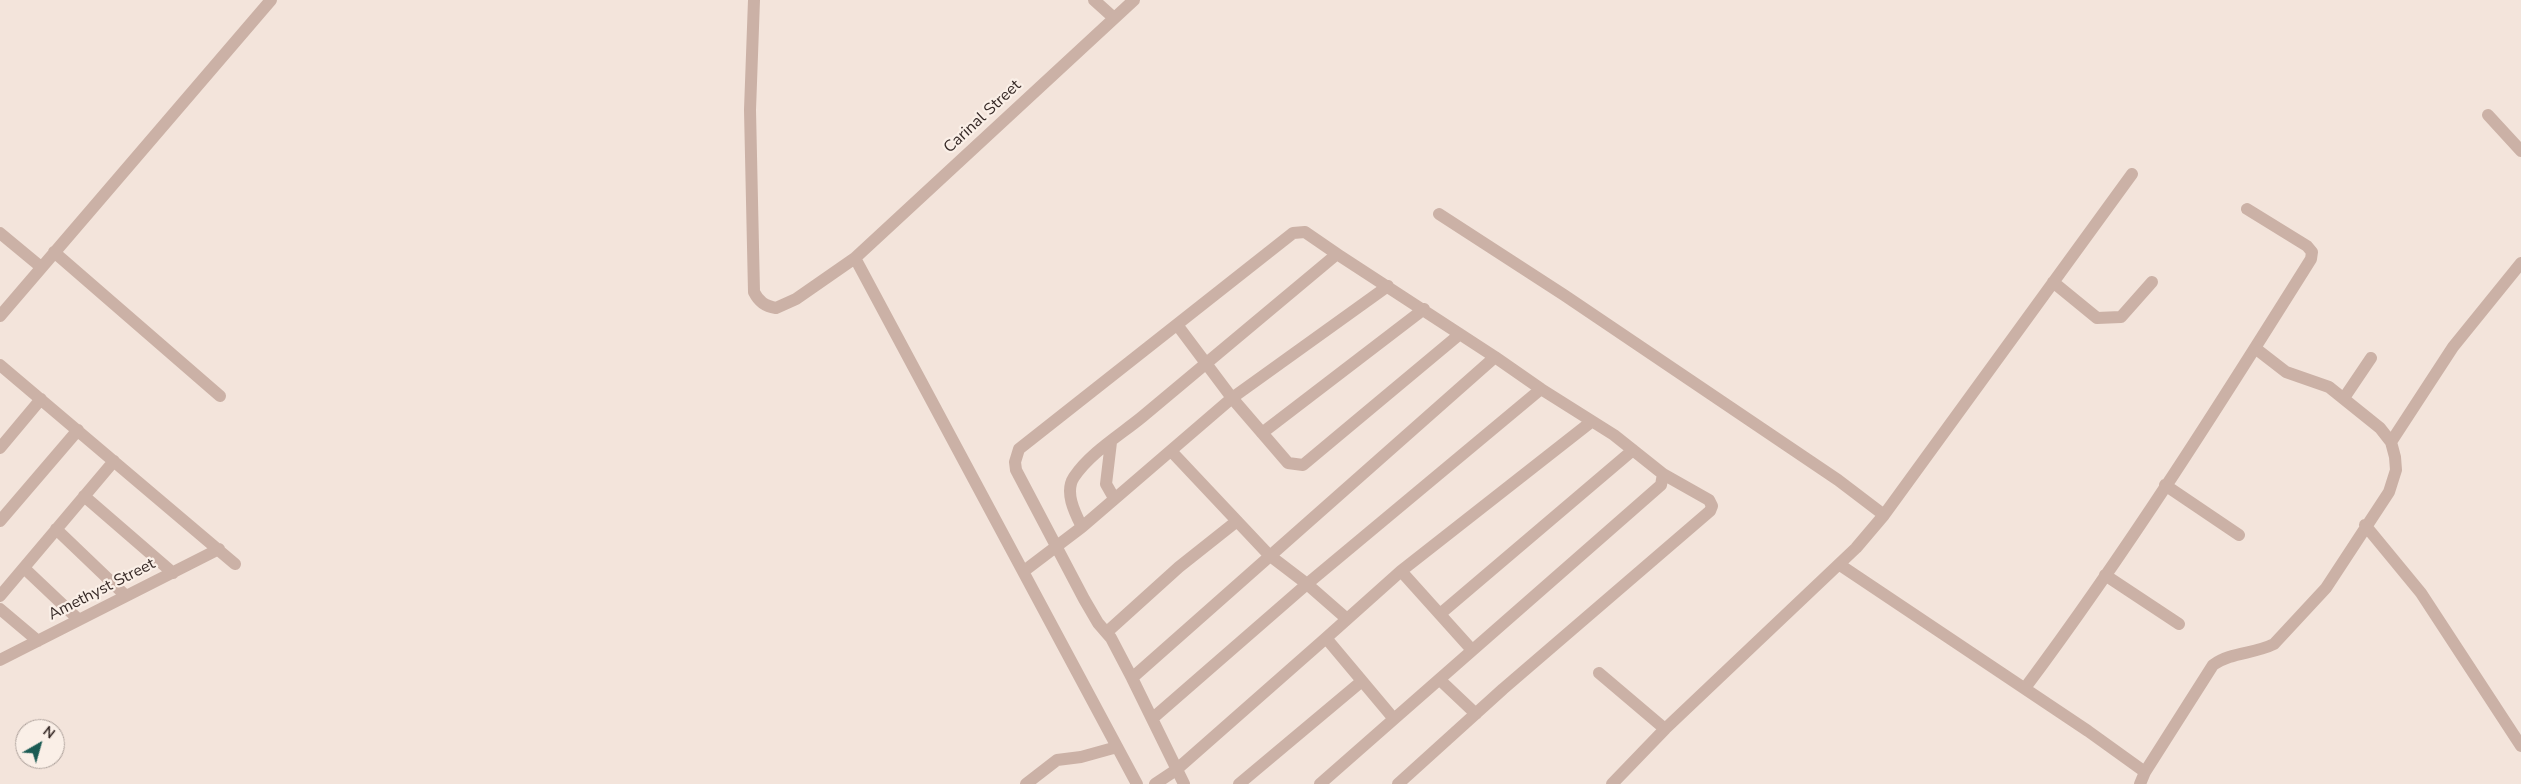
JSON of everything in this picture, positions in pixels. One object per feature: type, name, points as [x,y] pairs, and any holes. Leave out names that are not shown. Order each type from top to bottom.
[{"type":"street","points":[[0,316],[271,0]]},
{"type":"street","name":"Carinal Street","points":[[754,0],[750,110],[754,292],[762,304],[776,308],[796,299],[855,258],[1134,0]]},
{"type":"street","points":[[1094,0],[1114,18]]},
{"type":"street","points":[[2488,115],[2521,151]]},
{"type":"street","points":[[1612,784],[1665,729],[1840,565],[1884,515],[2132,174]]},
{"type":"street","points":[[2025,688],[2105,575],[2165,485],[2255,348],[2311,258],[2312,252],[2306,246],[2247,208]]},
{"type":"street","points":[[1439,214],[1564,295],[1838,480],[1884,515]]},
{"type":"street","points":[[1184,784],[1132,678],[1056,547],[1016,470],[1016,462],[1019,449],[1178,326],[1293,233],[1305,232],[1424,309],[1633,450],[1663,474],[1709,500],[1712,506],[1710,511],[1398,784]]},
{"type":"street","points":[[0,233],[41,267]]},
{"type":"street","points":[[54,252],[220,396]]},
{"type":"street","points":[[1082,527],[1072,507],[1071,484],[1074,477],[1111,442],[1206,361],[1337,254]]},
{"type":"street","points":[[855,258],[970,469],[1006,543],[1024,571],[1137,784]]},
{"type":"street","points":[[2391,442],[2453,347],[2521,263]]},
{"type":"street","points":[[2053,282],[2097,318],[2121,317],[2152,282]]},
{"type":"street","points":[[1024,571],[1082,527],[1114,498],[1172,452],[1232,398],[1388,286]]},
{"type":"street","points":[[1262,433],[1424,309]]},
{"type":"street","points":[[1178,326],[1232,398],[1288,463],[1303,465],[1460,334]]},
{"type":"street","points":[[1840,565],[2025,688],[2143,778],[2213,665],[2224,657],[2263,649],[2274,644],[2326,588],[2389,492],[2394,479],[2395,457],[2391,442],[2380,428],[2329,387],[2286,372],[2255,348]]},
{"type":"street","points":[[1132,678],[1269,555],[1495,358]]},
{"type":"street","points":[[2344,398],[2370,358]]},
{"type":"street","points":[[2,369],[78,430],[236,564]]},
{"type":"street","points":[[1153,718],[1307,584],[1541,389]]},
{"type":"street","points":[[0,448],[41,400]]},
{"type":"street","points":[[1155,784],[1176,770],[1401,571],[1591,422]]},
{"type":"street","points":[[0,521],[78,430]]},
{"type":"street","points":[[1111,442],[1106,484],[1114,498]]},
{"type":"street","points":[[1440,614],[1633,450]]},
{"type":"street","points":[[1172,452],[1269,555],[1307,584],[1347,619]]},
{"type":"street","points":[[0,596],[114,461]]},
{"type":"street","points":[[1320,784],[1661,485],[1663,474]]},
{"type":"street","points":[[2165,485],[2239,535]]},
{"type":"street","points":[[84,496],[173,572]]},
{"type":"street","points":[[1106,632],[1179,567],[1237,521]]},
{"type":"street","points":[[2366,525],[2421,593],[2521,746]]},
{"type":"street","points":[[56,529],[126,596]]},
{"type":"street","name":"Amethyst Street","points":[[0,660],[219,550]]},
{"type":"street","points":[[24,568],[79,620]]},
{"type":"street","points":[[1401,571],[1472,650]]},
{"type":"street","points":[[2105,575],[2179,624]]},
{"type":"street","points":[[0,609],[38,641]]},
{"type":"street","points":[[1326,638],[1394,719]]},
{"type":"street","points":[[1599,673],[1665,729]]},
{"type":"street","points":[[1440,680],[1476,714]]},
{"type":"street","points":[[1239,784],[1362,681]]},
{"type":"street","points":[[1026,784],[1056,760],[1081,757],[1117,747]]}]
